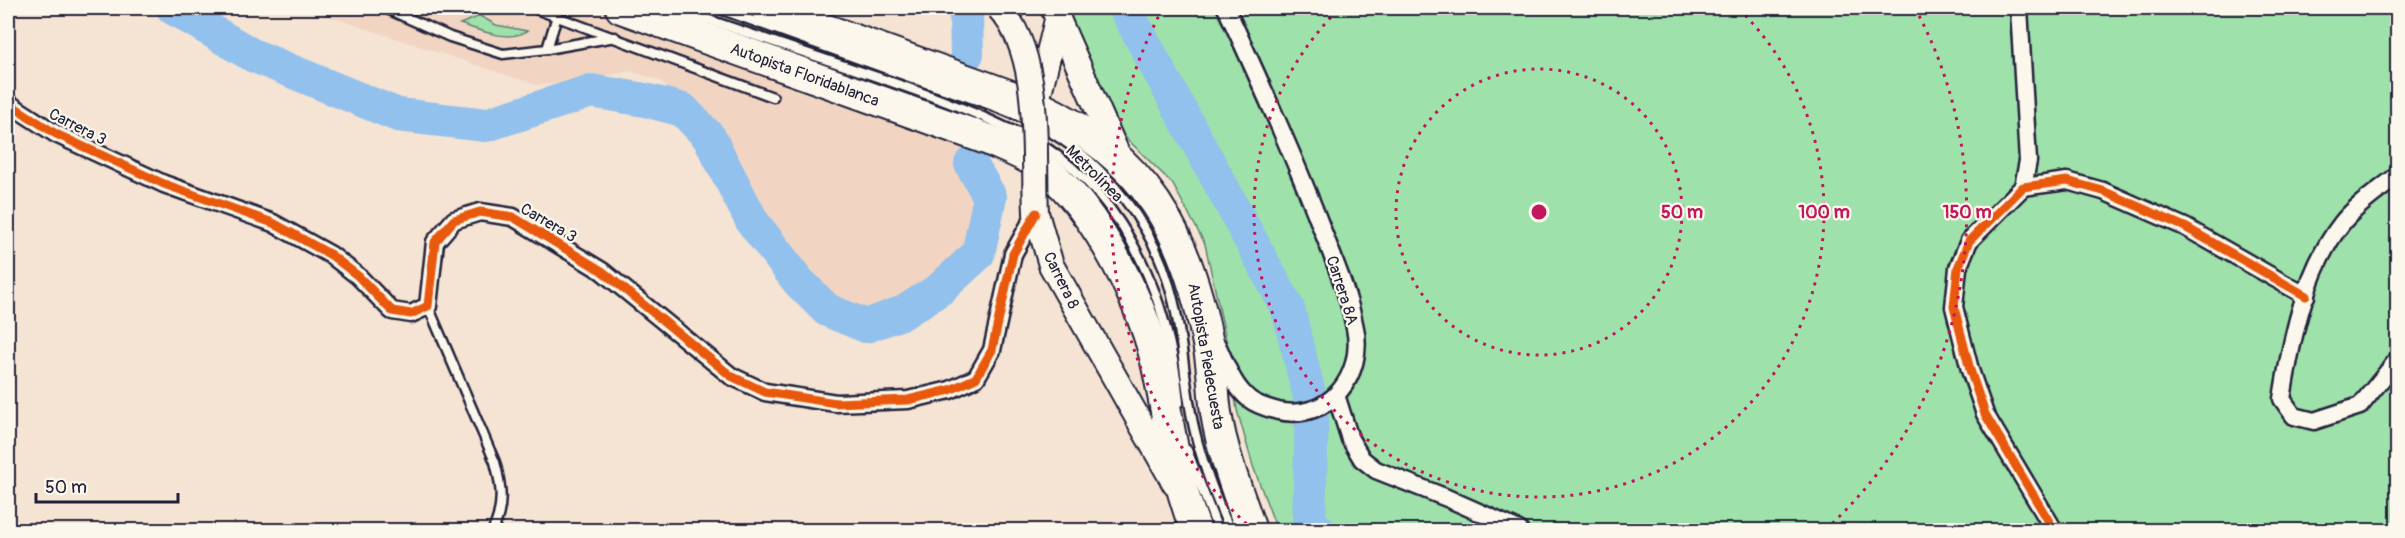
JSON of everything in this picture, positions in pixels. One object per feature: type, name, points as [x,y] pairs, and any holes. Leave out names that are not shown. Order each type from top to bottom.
[{"type":"highway","name":"Autopista Floridablanca","points":[[621,8],[940,95],[998,99]]},
{"type":"highway","name":"Autopista Floridablanca","points":[[766,8],[940,95],[991,130]]},
{"type":"highway","name":"Autopista Piedecuesta","points":[[998,99],[1036,105],[1075,125],[1120,160],[1146,188],[1173,229],[1192,273],[1210,352],[1216,415],[1251,531]]},
{"type":"highway","points":[[991,130],[1036,162],[1055,179],[1097,229],[1116,259],[1135,297],[1155,357],[1183,499],[1196,531]]},
{"type":"main road","name":"Carrera 8","points":[[999,8],[1021,40],[1029,64],[1035,213],[1051,265],[1183,499]]},
{"type":"main road","points":[[1036,105],[1054,10]]},
{"type":"main road","points":[[1054,10],[1120,160]]},
{"type":"street","name":"Carrera 8A","points":[[1202,315],[1234,383],[1249,399],[1263,407],[1290,413],[1320,407],[1336,395],[1353,371],[1358,348],[1344,286],[1301,175],[1226,8]]},
{"type":"street","points":[[2019,8],[2028,161],[2023,187],[1969,241],[1958,268],[1954,307],[1970,370],[1985,414],[2054,531]]},
{"type":"street","name":"Carrera 3","points":[[8,103],[56,134],[164,184],[273,222],[331,255],[358,276],[392,311],[411,314],[428,306],[435,242],[454,220],[480,212],[513,217],[602,271],[731,376],[765,392],[836,403],[908,400],[950,390],[976,378],[992,350],[1013,254],[1035,213]]},
{"type":"street","points":[[2397,175],[2343,221],[2315,265],[2287,364],[2282,399],[2294,416],[2314,421],[2360,406],[2397,359]]},
{"type":"street","points":[[2023,187],[2067,181],[2103,191],[2185,227],[2306,296]]},
{"type":"street","points":[[1336,395],[1350,439],[1362,459],[1376,470],[1447,498],[1518,531]]},
{"type":"lane","points":[[385,8],[450,37],[503,54],[616,37]]},
{"type":"lane","points":[[533,8],[773,97]]},
{"type":"lane","points":[[674,8],[940,95]]},
{"type":"lane","points":[[717,8],[940,95]]},
{"type":"lane","points":[[547,49],[557,16]]},
{"type":"lane","name":"Metrolínea","points":[[998,99],[1084,156],[1126,202],[1146,232],[1169,283],[1180,327],[1194,431],[1213,492],[1230,531]]},
{"type":"lane","name":"Metrolínea","points":[[991,130],[1042,144],[1062,159],[1092,187],[1132,240],[1149,274],[1163,318],[1175,370],[1180,412]]},
{"type":"lane","points":[[428,306],[495,462],[502,487],[501,513],[493,531]]},
{"type":"lane","points":[[1185,443],[1218,531]]},
{"type":"shaded area","points":[[304,8],[591,8],[970,144],[971,164],[990,197],[978,254],[940,289],[904,312],[866,326],[827,310],[798,281],[752,221],[709,137],[661,81],[630,71],[575,82],[537,85]]},
{"type":"green space","points":[[1065,8],[2397,8],[2397,530],[1277,530],[1253,466],[1237,410],[1227,344],[1205,244],[1172,183],[1124,136]]},
{"type":"green space","points":[[480,16],[496,25],[527,31],[512,36],[503,36],[460,24]]},
{"type":"waterway","points":[[173,8],[252,55],[398,115],[486,125],[591,91],[645,100],[683,110],[709,137],[752,221],[798,281],[827,310],[866,326],[904,312],[940,289],[978,254],[990,197],[971,164]]},
{"type":"waterway","points":[[1125,8],[1288,309],[1312,406],[1309,526],[1319,530]]},
{"type":"waterway","points":[[966,13],[967,54]]},
{"type":"cycle path","points":[[8,103],[56,134],[164,184],[273,223],[331,255],[358,276],[392,311],[411,314],[428,306],[435,242],[454,220],[480,212],[513,217],[602,271],[731,376],[765,392],[836,403],[908,400],[950,390],[976,378],[992,350],[1013,254],[1036,213]]},
{"type":"cycle path","points":[[2054,530],[1985,414],[1970,370],[1954,307],[1958,268],[1969,241],[2023,187],[2067,181],[2103,191],[2185,227],[2306,296]]}]
